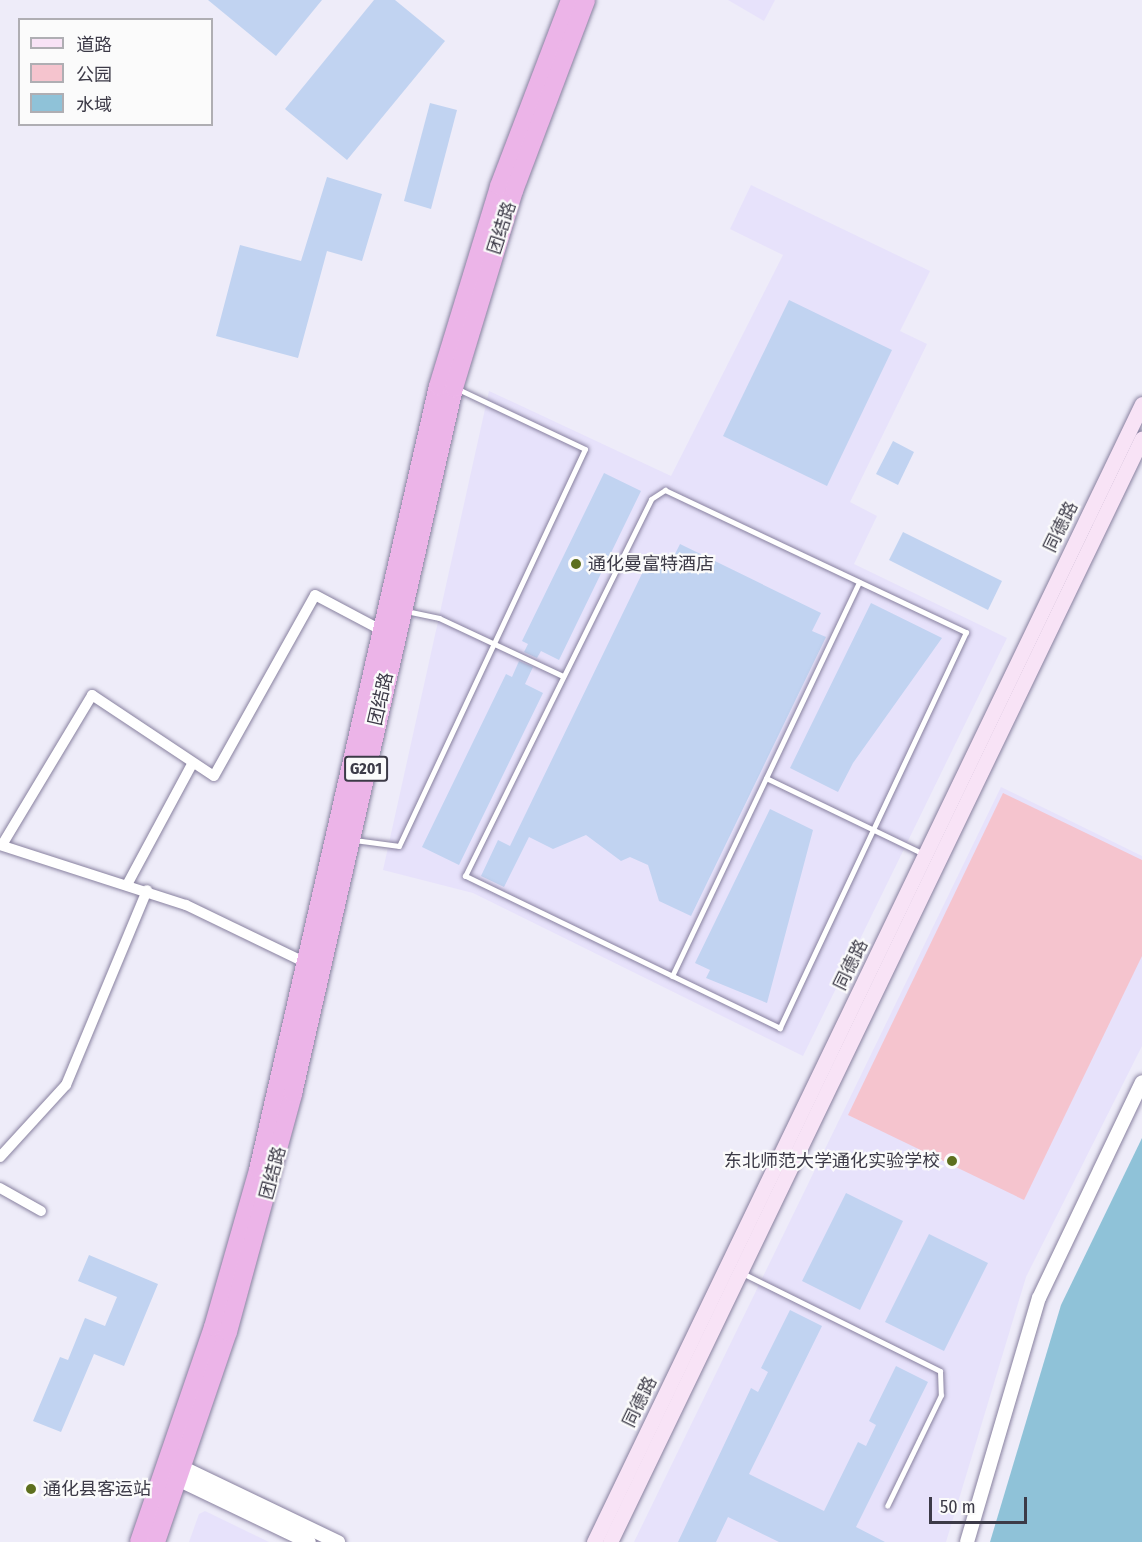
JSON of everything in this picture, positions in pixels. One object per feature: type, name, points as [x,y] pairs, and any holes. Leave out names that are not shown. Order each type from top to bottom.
[{"type":"highway","name":"团结路","points":[[156,1542],[245,1215],[308,964],[381,630],[458,317],[518,132],[570,0]]},
{"type":"highway","name":"团结路","points":[[140,1542],[174,1471],[273,1174],[454,388],[514,191],[586,0]]},
{"type":"main road","name":"同德路","points":[[594,1542],[1142,404]]},
{"type":"main road","name":"同德路","points":[[610,1542],[1142,438]]},
{"type":"street","points":[[308,964],[147,890],[1,845],[92,696],[192,764],[214,776],[315,595],[381,630]]},
{"type":"street","points":[[128,883],[192,764]]},
{"type":"street","points":[[0,1157],[66,1085],[147,890]]},
{"type":"street","points":[[967,1542],[1039,1298],[1142,1082]]},
{"type":"street","points":[[0,1188],[41,1211]]},
{"type":"street","points":[[174,1471],[309,1542]]},
{"type":"street","points":[[174,1471],[338,1542]]},
{"type":"lane","points":[[350,839],[399,846],[585,449],[454,388]]},
{"type":"lane","points":[[665,490],[859,582],[966,632],[780,1028],[465,876],[651,498],[665,490]]},
{"type":"lane","points":[[672,976],[859,582]]},
{"type":"lane","points":[[401,611],[439,618],[563,676]]},
{"type":"lane","points":[[766,778],[925,854]]},
{"type":"lane","points":[[740,1272],[940,1371],[941,1395],[887,1506]]},
{"type":"shaded area","points":[[728,0],[775,0],[764,21]]},
{"type":"shaded area","points":[[751,185],[930,271],[900,331],[927,344],[850,502],[877,516],[854,564],[1007,638],[803,1056],[473,893],[383,870],[489,391],[671,476],[783,255],[730,229]]},
{"type":"shaded area","name":"东北师范大学通化实验学校","points":[[1001,787],[1142,856],[1142,1046],[1026,1277],[946,1542],[634,1542]]},
{"type":"shaded area","points":[[205,1511],[269,1542],[189,1542],[199,1514]]},
{"type":"green space","points":[[1003,793],[1142,860],[1142,956],[1024,1200],[848,1115]]},
{"type":"water","points":[[1142,1138],[1142,1542],[990,1542],[1061,1305]]},
{"type":"building","points":[[208,0],[322,0],[276,56]]},
{"type":"building","points":[[374,0],[395,0],[445,41],[347,160],[285,109]]},
{"type":"building","points":[[430,103],[457,110],[431,209],[404,201]]},
{"type":"building","points":[[327,177],[382,194],[362,261],[327,251],[298,358],[216,336],[240,245],[301,261]]},
{"type":"building","points":[[789,300],[892,350],[827,486],[723,436]]},
{"type":"building","points":[[893,441],[914,452],[898,485],[876,474]]},
{"type":"building","points":[[604,473],[641,491],[559,660],[541,651],[537,658],[524,652],[528,644],[522,641]]},
{"type":"building","points":[[903,532],[1002,581],[988,610],[889,560]]},
{"type":"building","points":[[680,544],[821,613],[812,631],[826,637],[691,916],[659,901],[648,865],[630,857],[621,861],[586,835],[553,849],[529,837],[504,887],[481,876],[498,840],[510,846],[652,553],[671,562]]},
{"type":"building","points":[[871,603],[942,638],[853,763],[838,792],[790,768]]},
{"type":"building","points":[[519,661],[533,667],[525,684],[543,693],[459,865],[422,847],[506,674],[512,677]]},
{"type":"building","points":[[770,809],[813,830],[767,1003],[706,978],[710,970],[695,963]]},
{"type":"building","points":[[846,1193],[903,1221],[860,1310],[802,1281]]},
{"type":"building","points":[[929,1234],[988,1263],[944,1351],[885,1322]]},
{"type":"building","points":[[89,1255],[158,1284],[124,1366],[94,1354],[61,1432],[33,1421],[60,1357],[68,1360],[85,1318],[105,1326],[117,1297],[78,1281]]},
{"type":"building","points":[[790,1310],[822,1326],[749,1474],[824,1511],[858,1442],[866,1446],[876,1425],[869,1421],[896,1366],[928,1382],[856,1527],[885,1542],[779,1542],[728,1517],[716,1542],[678,1542],[751,1388],[758,1392],[768,1372],[761,1368]]},
{"type":"place","name":"通化曼富特酒店","points":[[576,564]]},
{"type":"place","name":"东北师范大学通化实验学校","points":[[952,1161]]},
{"type":"place","name":"通化县客运站","points":[[31,1489]]}]
